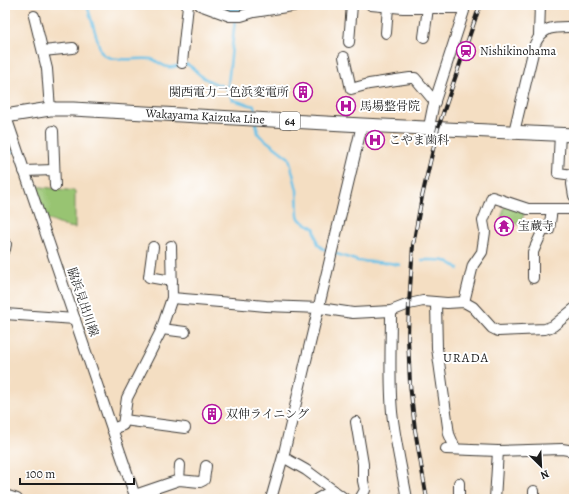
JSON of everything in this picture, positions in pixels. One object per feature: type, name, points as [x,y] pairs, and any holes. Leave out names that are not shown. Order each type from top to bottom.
[{"type":"main road","name":"Wakayama Kaizuka Line","points":[[5,115],[50,109],[110,110],[362,125],[574,135]]},
{"type":"street","points":[[182,63],[188,5]]},
{"type":"street","points":[[200,5],[230,16],[241,16],[254,12],[299,5]]},
{"type":"street","points":[[349,42],[352,5]]},
{"type":"street","points":[[371,5],[388,7],[462,8],[464,11],[435,102],[429,127]]},
{"type":"street","points":[[514,132],[535,44],[539,35],[540,5]]},
{"type":"street","points":[[386,33],[388,7]]},
{"type":"street","points":[[424,37],[428,8]]},
{"type":"street","points":[[34,16],[47,69],[50,109]]},
{"type":"street","points":[[539,35],[556,27],[574,27]]},
{"type":"street","points":[[43,51],[73,48]]},
{"type":"street","points":[[344,57],[351,89],[369,84],[415,78],[435,102]]},
{"type":"street","name":"脇浜見出川線","points":[[5,115],[136,497]]},
{"type":"street","points":[[270,499],[283,457],[320,308],[362,125]]},
{"type":"street","points":[[53,132],[55,186]]},
{"type":"street","points":[[560,134],[558,173],[573,175],[572,184],[574,196]]},
{"type":"street","points":[[24,171],[54,170]]},
{"type":"street","points":[[464,302],[473,265],[482,252],[485,232],[483,221],[492,197],[528,209],[574,209]]},
{"type":"street","points":[[533,278],[533,252],[543,230],[549,230],[552,209]]},
{"type":"street","points":[[112,429],[124,425],[128,394],[162,328],[172,298],[171,246]]},
{"type":"street","points":[[153,247],[149,277],[172,281]]},
{"type":"street","points":[[172,298],[266,306],[320,308],[352,312],[391,311],[409,304],[423,301],[464,302],[473,307],[492,328],[498,331],[544,329],[553,326],[574,309]]},
{"type":"street","points":[[436,302],[437,348],[451,448],[498,450],[562,449],[574,451]]},
{"type":"street","points":[[391,311],[390,356],[392,412],[407,499]]},
{"type":"street","points":[[5,314],[75,319]]},
{"type":"street","points":[[162,328],[185,332]]},
{"type":"street","points":[[124,420],[154,427],[181,430]]},
{"type":"street","points":[[356,422],[364,464],[363,481],[365,490],[360,499]]},
{"type":"street","points":[[495,499],[498,450]]},
{"type":"street","points":[[283,457],[306,470],[345,499]]},
{"type":"street","points":[[179,480],[180,465]]},
{"type":"street","points":[[136,497],[179,480],[200,482],[204,480],[206,466]]},
{"type":"street","points":[[459,483],[459,499]]},
{"type":"street","points":[[317,499],[333,490]]},
{"type":"street","points":[[5,495],[17,499]]},
{"type":"shaded area","name":"馬場整骨院","points":[[350,96],[354,96],[354,113],[344,112],[344,109],[338,109],[338,103],[343,103],[344,98],[350,99]]},
{"type":"shaded area","name":"こやま歯科","points":[[371,133],[385,133],[384,143],[365,142],[366,137]]},
{"type":"green space","points":[[34,186],[75,191],[75,228],[64,226],[47,219]]},
{"type":"green space","points":[[505,205],[525,212],[520,225],[501,219]]},
{"type":"water","points":[[208,5],[268,5],[236,14]]},
{"type":"waterway","points":[[87,5],[101,52],[105,56],[117,59],[151,59],[171,67],[185,64],[206,79],[228,89]]},
{"type":"waterway","points":[[235,19],[228,84],[230,95],[233,100],[254,106],[256,114]]},
{"type":"waterway","points":[[256,123],[260,136],[289,158],[297,190],[299,219],[314,228],[317,242],[321,247],[329,251]]},
{"type":"waterway","points":[[5,156],[13,151]]},
{"type":"waterway","points":[[334,253],[358,261],[400,265]]},
{"type":"waterway","points":[[422,260],[446,261],[459,269]]},
{"type":"railway","points":[[427,499],[415,430],[410,384],[408,337],[413,245],[422,197],[438,128],[480,5]]},
{"type":"place","name":"Nishikinohama","points":[[466,51]]},
{"type":"place","name":"関西電力二色浜変電所","points":[[303,92]]},
{"type":"place","name":"馬場整骨院","points":[[346,106]]},
{"type":"place","name":"こやま歯科","points":[[375,140]]},
{"type":"place","name":"宝蔵寺","points":[[504,226]]},
{"type":"place","name":"双伸ライニング","points":[[212,414]]},
{"type":"district","name":"URADA","points":[[466,357]]}]
